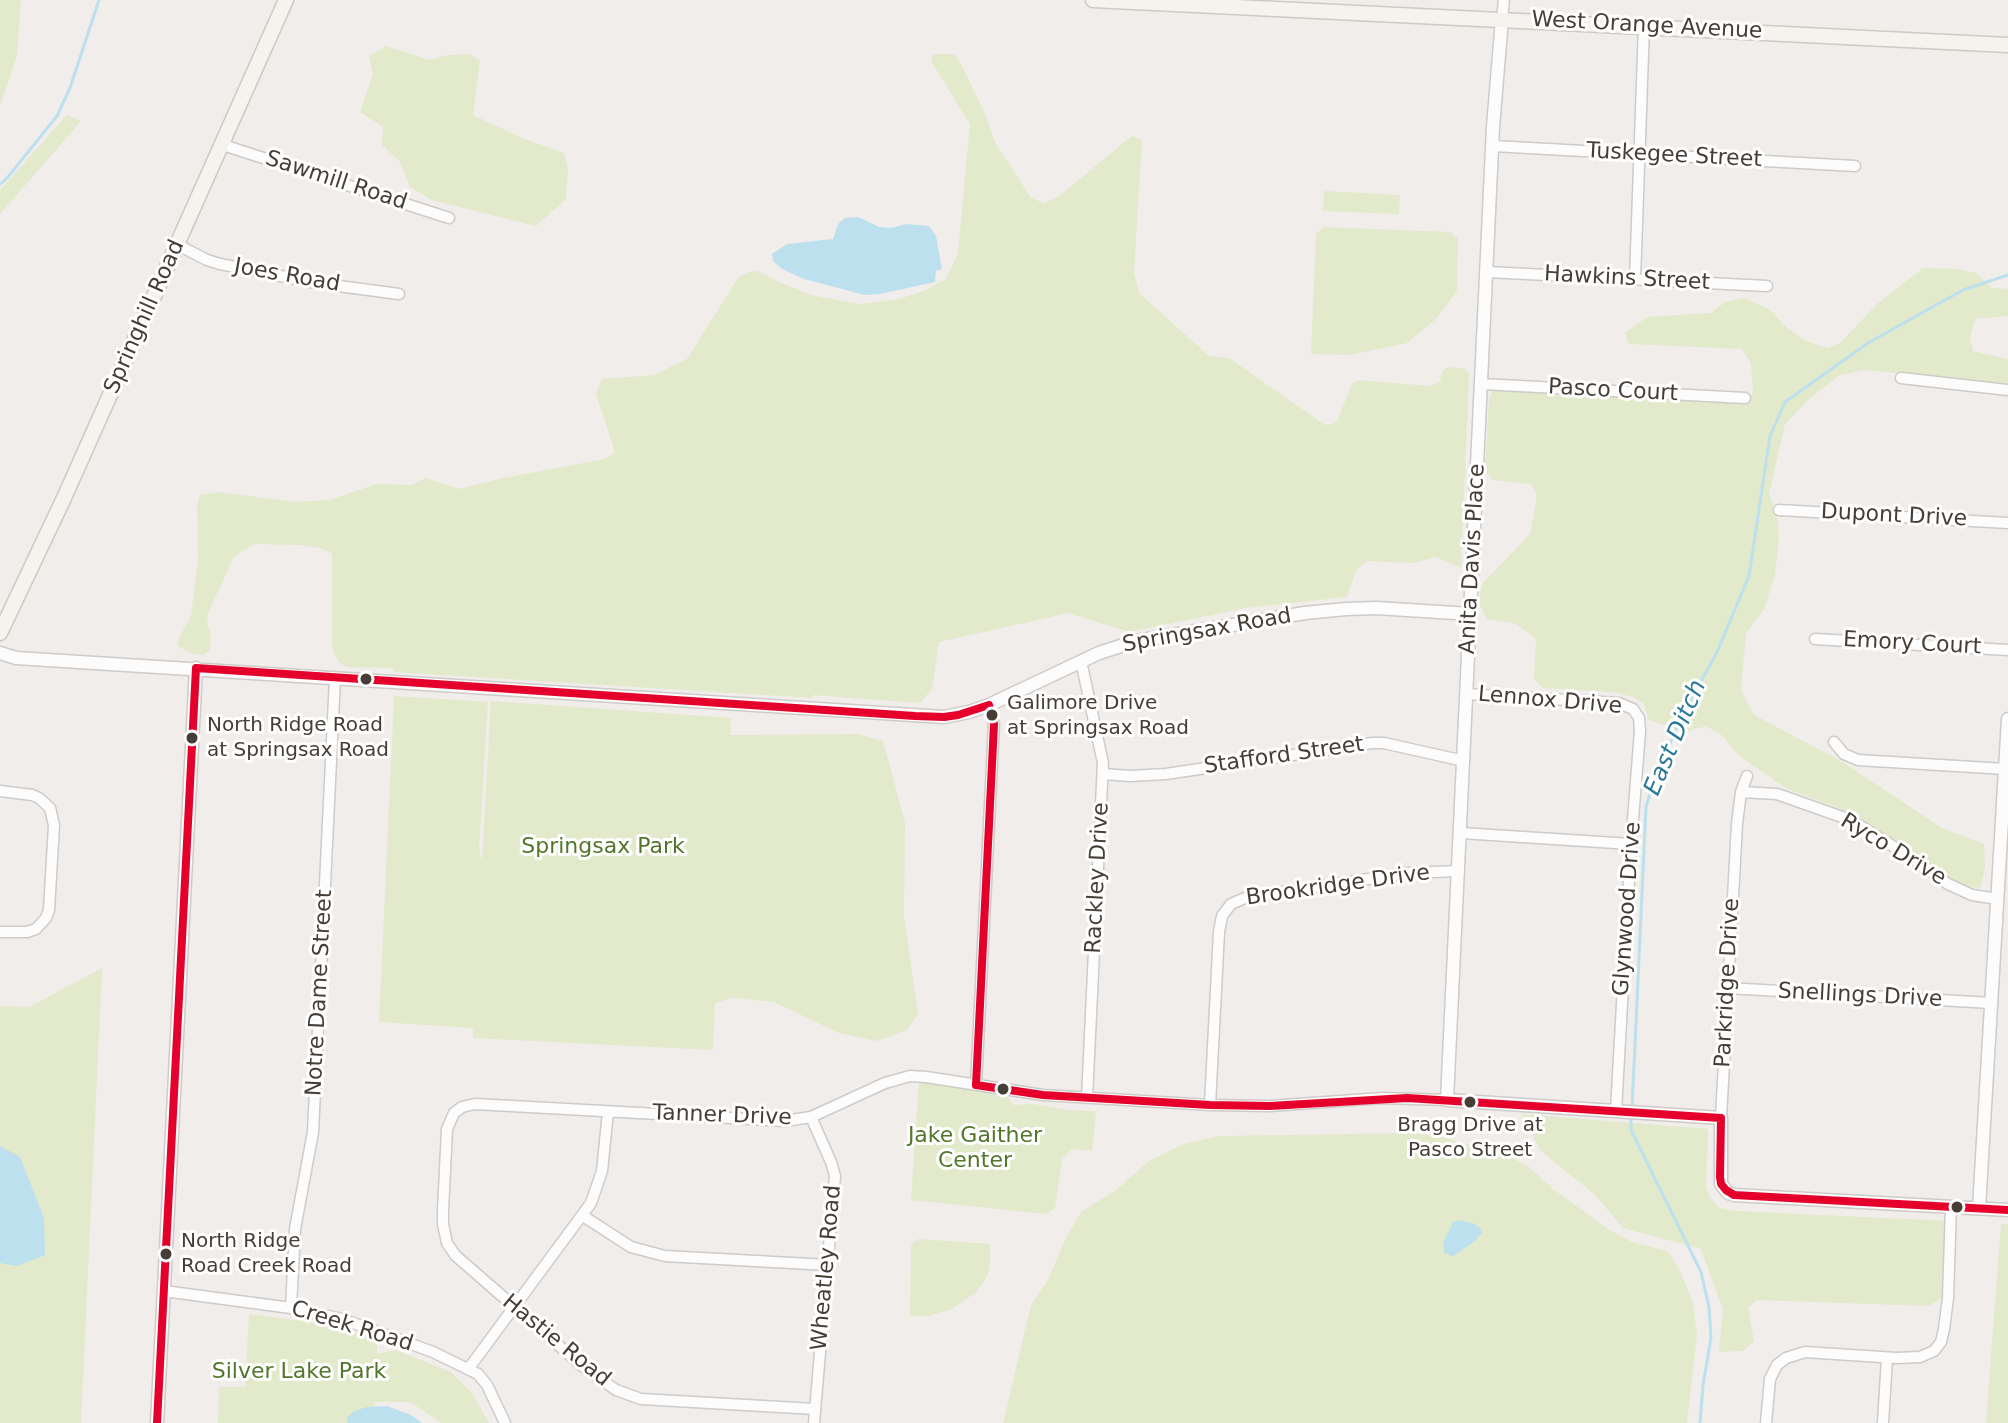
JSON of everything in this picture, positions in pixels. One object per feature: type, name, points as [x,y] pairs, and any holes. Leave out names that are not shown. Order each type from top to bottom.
[{"type":"main road","name":"Springhill Road","points":[[0,633],[178,245],[286,0]]},
{"type":"main road","name":"West Orange Avenue","points":[[1093,0],[1365,7],[1502,19],[2008,45]]},
{"type":"street","points":[[1502,19],[1504,0]]},
{"type":"street","name":"Anita Davis Place","points":[[1447,1100],[1496,83],[1502,19]]},
{"type":"street","points":[[1635,279],[1644,26]]},
{"type":"street","name":"Sawmill Road","points":[[223,145],[449,218]]},
{"type":"street","name":"Tuskegee Street","points":[[1493,146],[1855,166]]},
{"type":"street","name":"Joes Road","points":[[178,245],[220,264],[316,283],[399,294]]},
{"type":"street","name":"Hawkins Street","points":[[1487,272],[1767,286]]},
{"type":"street","points":[[1901,378],[2008,390]]},
{"type":"street","name":"Pasco Court","points":[[1482,384],[1745,398]]},
{"type":"street","name":"Dupont Drive","points":[[1779,510],[2008,523]]},
{"type":"street","name":"Springsax Road","points":[[0,653],[16,658],[915,716],[958,715],[989,705],[1117,646],[1136,641],[1346,609],[1471,614]]},
{"type":"street","name":"Emory Court","points":[[1815,639],[2008,650]]},
{"type":"street","name":"Rackley Drive","points":[[1081,661],[1103,763],[1087,1098]]},
{"type":"street","points":[[157,1423],[196,668]]},
{"type":"street","name":"Notre Dame Street","points":[[291,1308],[295,1229],[313,1132],[335,678]]},
{"type":"street","name":"Lennox Drive","points":[[1467,694],[1619,703],[1633,709]]},
{"type":"street","points":[[976,1085],[994,724],[989,705]]},
{"type":"street","name":"Glynwood Drive","points":[[1620,1111],[1631,844],[1640,724],[1633,709]]},
{"type":"street","points":[[1979,1208],[2006,812],[2008,719]]},
{"type":"street","points":[[1834,742],[1844,754],[1858,760],[2005,769]]},
{"type":"street","name":"Stafford Street","points":[[1103,774],[1166,774],[1372,743],[1464,761]]},
{"type":"street","name":"Parkridge Drive","points":[[1747,776],[1741,792],[1737,824],[1721,1118],[1721,1184],[1734,1195],[1951,1207]]},
{"type":"street","points":[[0,791],[39,798],[50,808],[54,825],[46,918],[36,929],[27,932],[0,932]]},
{"type":"street","name":"Ryco Drive","points":[[1741,792],[1777,794],[1842,817],[1955,888],[1972,895],[1998,899]]},
{"type":"street","points":[[1461,833],[1631,844]]},
{"type":"street","name":"Brookridge Drive","points":[[1210,1105],[1219,932],[1222,916],[1231,904],[1245,898],[1407,873],[1459,871]]},
{"type":"street","name":"Snellings Drive","points":[[1727,988],[1992,1003]]},
{"type":"street","name":"Tanner Drive","points":[[454,1113],[475,1104],[776,1121],[811,1117],[885,1083],[910,1076],[1043,1095],[1210,1105],[1270,1106],[1382,1098],[1447,1100]]},
{"type":"street","points":[[1447,1100],[1721,1118]]},
{"type":"street","points":[[469,1368],[591,1203],[602,1171],[608,1112]]},
{"type":"street","name":"Hastie Road","points":[[454,1113],[447,1129],[443,1210],[447,1243],[455,1255],[514,1308],[608,1385],[632,1396],[659,1401],[815,1409]]},
{"type":"street","name":"Wheatley Road","points":[[811,1117],[835,1176],[814,1423]]},
{"type":"street","points":[[1766,1423],[1773,1371],[1781,1361],[1795,1354],[1805,1352],[1887,1358],[1920,1357],[1934,1351],[1941,1342],[1948,1298],[1951,1207],[2008,1210]]},
{"type":"street","points":[[583,1216],[631,1247],[665,1256],[828,1265]]},
{"type":"street","name":"Creek Road","points":[[164,1291],[291,1308],[342,1319],[433,1352],[478,1374],[487,1385],[505,1423]]},
{"type":"street","points":[[1883,1423],[1887,1358]]},
{"type":"green space","points":[[0,0],[21,0],[17,56],[0,106]]},
{"type":"green space","points":[[386,46],[429,60],[471,54],[480,60],[473,115],[564,153],[568,168],[566,199],[536,226],[432,200],[410,187],[400,162],[382,145],[383,127],[360,112],[373,74],[369,56]]},
{"type":"green space","points":[[933,54],[954,54],[959,60],[995,142],[1031,198],[1044,203],[1059,196],[1132,136],[1142,140],[1134,273],[1139,293],[1209,356],[1229,358],[1325,425],[1337,421],[1352,384],[1358,380],[1430,386],[1440,381],[1447,367],[1464,368],[1469,374],[1461,568],[1435,557],[1413,563],[1367,561],[1356,571],[1347,597],[1246,608],[1129,632],[1068,613],[939,642],[932,689],[920,703],[347,667],[338,662],[332,647],[332,554],[321,548],[299,545],[254,544],[234,557],[207,615],[210,650],[203,655],[193,654],[177,644],[191,616],[198,560],[197,506],[200,495],[219,492],[295,502],[330,500],[376,484],[412,485],[426,478],[459,489],[605,459],[615,452],[596,394],[602,379],[654,375],[687,359],[738,278],[749,272],[760,271],[811,295],[860,304],[899,299],[946,279],[958,253],[970,124],[931,61]]},
{"type":"green space","points":[[67,115],[81,121],[0,214],[0,190]]},
{"type":"green space","points":[[1324,191],[1400,195],[1399,214],[1323,211]]},
{"type":"green space","points":[[1323,227],[1451,232],[1458,239],[1457,291],[1437,318],[1407,343],[1350,355],[1311,354],[1316,234]]},
{"type":"green space","points":[[1923,268],[1976,273],[1992,288],[2008,289],[2008,316],[1975,319],[1970,337],[1973,351],[2008,359],[2008,384],[1865,370],[1840,375],[1808,400],[1785,424],[1769,494],[1778,521],[1775,575],[1764,609],[1746,633],[1741,690],[1754,715],[1841,761],[1942,828],[1984,844],[1985,868],[1980,889],[1949,881],[1847,811],[1787,789],[1737,754],[1723,736],[1706,726],[1685,732],[1649,720],[1644,704],[1633,697],[1613,692],[1543,688],[1534,679],[1536,639],[1516,624],[1487,619],[1479,603],[1482,584],[1530,534],[1537,495],[1531,484],[1492,480],[1485,471],[1489,399],[1493,391],[1749,401],[1753,391],[1751,363],[1742,349],[1629,344],[1625,333],[1647,317],[1711,313],[1725,302],[1744,298],[1769,309],[1788,329],[1806,341],[1828,348],[1840,343],[1877,304]]},
{"type":"green space","name":"Springsax Park","points":[[394,696],[488,702],[479,848],[482,862],[491,701],[731,718],[730,735],[858,734],[883,741],[905,823],[904,917],[918,1014],[907,1030],[877,1041],[839,1033],[774,1002],[733,998],[715,1003],[713,1050],[473,1038],[473,1028],[379,1022]]},
{"type":"green space","points":[[102,968],[81,1423],[0,1423],[0,1006],[29,1007]]},
{"type":"green space","name":"Jake Gaither Center","points":[[919,1081],[941,1082],[1006,1095],[1013,1105],[1033,1104],[1096,1111],[1092,1151],[1072,1149],[1062,1159],[1055,1208],[1046,1214],[911,1200]]},
{"type":"green space","points":[[1521,1114],[1708,1129],[1706,1187],[1710,1198],[1720,1208],[1948,1221],[1943,1297],[1929,1306],[1757,1300],[1748,1308],[1754,1341],[1743,1351],[1719,1352],[1723,1309],[1701,1249],[1623,1228],[1595,1195],[1541,1151]]},
{"type":"green space","points":[[1413,1133],[1440,1136],[1463,1144],[1500,1147],[1606,1228],[1632,1242],[1667,1251],[1679,1268],[1693,1303],[1697,1335],[1687,1423],[1003,1423],[1031,1305],[1048,1280],[1064,1242],[1081,1212],[1116,1190],[1149,1161],[1183,1144],[1220,1136]]},
{"type":"green space","points":[[2001,1224],[2008,1224],[2008,1423],[1986,1423]]},
{"type":"green space","points":[[918,1239],[990,1244],[988,1274],[975,1293],[952,1309],[928,1316],[910,1316],[911,1245]]},
{"type":"green space","name":"Silver Lake Park","points":[[249,1314],[323,1324],[377,1339],[377,1354],[395,1350],[451,1372],[472,1393],[489,1423],[442,1423],[410,1402],[375,1402],[373,1423],[218,1423],[219,1387],[245,1387]]},
{"type":"water","points":[[858,217],[879,227],[906,224],[929,226],[936,236],[942,269],[936,271],[935,282],[865,295],[804,279],[773,261],[772,254],[787,244],[833,239],[838,224],[845,218]]},
{"type":"water","points":[[0,1146],[20,1157],[44,1218],[45,1255],[17,1266],[0,1263]]},
{"type":"water","points":[[1461,1220],[1474,1224],[1482,1232],[1476,1240],[1451,1256],[1444,1252],[1443,1243],[1453,1222]]},
{"type":"water","points":[[387,1406],[422,1423],[347,1423],[347,1418],[354,1411]]},
{"type":"waterway","points":[[0,184],[57,116],[70,88],[99,0]]},
{"type":"waterway","name":"East Ditch","points":[[1632,1109],[1646,807],[1680,720],[1717,652],[1749,576],[1770,436],[1785,402],[1868,343],[1963,290],[2008,275]]},
{"type":"waterway","name":"East Ditch","points":[[1631,1117],[1631,1130],[1701,1272],[1709,1307],[1711,1338],[1700,1423]]},
{"type":"transit line","points":[[196,668],[915,716],[958,715],[989,705]]},
{"type":"transit line","points":[[157,1423],[196,668]]},
{"type":"transit line","points":[[976,1085],[994,724],[989,705]]},
{"type":"transit line","points":[[976,1085],[1043,1095],[1210,1105],[1270,1106],[1407,1098],[1721,1118]]},
{"type":"transit line","points":[[1721,1118],[1720,1177],[1726,1190]]},
{"type":"transit line","points":[[1726,1190],[1734,1195],[2008,1210]]},
{"type":"place","name":"Galimore Drive at Springsax Road","points":[[992,715]]},
{"type":"place","name":"North Ridge Road at Springsax Road","points":[[192,738]]},
{"type":"place","name":"Bragg Drive at Pasco Street","points":[[1470,1102]]},
{"type":"place","name":"North Ridge Road Creek Road","points":[[166,1254]]}]
